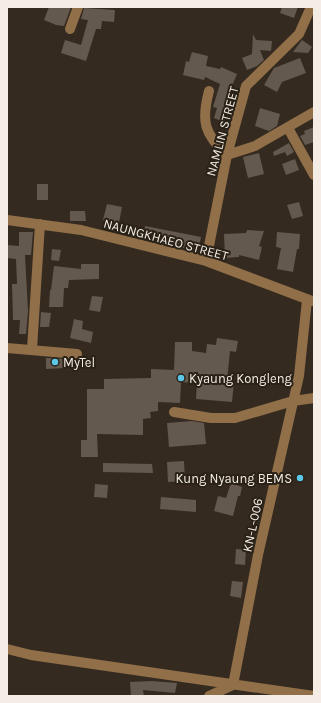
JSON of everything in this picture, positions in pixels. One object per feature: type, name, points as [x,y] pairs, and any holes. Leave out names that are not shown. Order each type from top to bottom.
[{"type":"street","points":[[70,29],[78,7]]},
{"type":"street","name":"NAMLIN STREET","points":[[206,261],[228,155],[246,86],[299,34],[311,7]]},
{"type":"street","points":[[208,91],[204,107],[204,123],[214,143],[228,155],[254,146],[314,112]]},
{"type":"street","points":[[288,128],[314,175]]},
{"type":"street","name":"NAUNGKHAEO STREET","points":[[7,220],[81,230],[206,261],[311,301]]},
{"type":"street","points":[[32,349],[40,224]]},
{"type":"street","name":"KN-L-006","points":[[233,685],[258,555],[293,401],[311,301]]},
{"type":"street","points":[[7,348],[77,354]]},
{"type":"street","points":[[174,412],[211,418],[235,418],[293,401],[314,398]]},
{"type":"street","points":[[7,649],[32,655],[314,696]]},
{"type":"street","points":[[209,696],[233,685]]},
{"type":"building","points":[[49,7],[71,7],[64,26],[56,25],[44,20]]},
{"type":"building","points":[[282,7],[298,7],[294,18],[280,13]]},
{"type":"building","points":[[84,8],[115,10],[114,22],[102,21],[101,29],[96,29],[86,61],[61,53],[65,40],[81,45],[88,20],[81,19]]},
{"type":"building","points":[[253,34],[256,40],[272,41],[271,51],[260,50],[264,60],[257,66],[247,70],[242,58],[252,54]]},
{"type":"building","points":[[302,40],[312,47],[308,53],[293,52]]},
{"type":"building","points":[[192,52],[208,56],[206,66],[220,69],[221,67],[237,74],[231,88],[229,97],[231,98],[224,122],[214,118],[217,108],[213,107],[220,84],[205,77],[204,80],[183,75],[186,61],[189,62]]},
{"type":"building","points":[[300,58],[306,73],[282,82],[277,92],[264,85],[274,68]]},
{"type":"building","points":[[260,108],[280,114],[277,126],[269,131],[255,126]]},
{"type":"building","points":[[314,127],[314,142],[305,145],[300,136],[305,134],[304,131]]},
{"type":"building","points":[[289,143],[294,152],[287,156],[285,152],[274,156],[273,152]]},
{"type":"building","points":[[259,153],[264,174],[248,178],[243,157]]},
{"type":"building","points":[[295,159],[299,170],[286,175],[282,164]]},
{"type":"building","points":[[37,184],[48,184],[48,200],[37,200]]},
{"type":"building","points":[[299,202],[303,216],[292,219],[287,205]]},
{"type":"building","points":[[107,204],[122,207],[119,223],[103,220]]},
{"type":"building","points":[[70,211],[85,211],[86,221],[70,221]]},
{"type":"building","points":[[145,226],[201,237],[198,251],[160,243],[162,235],[144,233]]},
{"type":"building","points":[[247,230],[264,231],[259,246],[262,247],[259,260],[239,255],[239,257],[225,258],[224,234],[246,233]]},
{"type":"building","points":[[19,232],[33,232],[31,255],[25,255],[28,311],[26,334],[19,334],[20,320],[13,320],[12,284],[17,284],[16,259],[7,258],[7,245],[19,246]]},
{"type":"building","points":[[277,232],[300,234],[299,249],[297,249],[293,272],[277,269],[281,248],[276,247]]},
{"type":"building","points":[[52,249],[61,250],[59,261],[51,260]]},
{"type":"building","points":[[81,264],[99,264],[99,279],[69,280],[68,288],[64,288],[63,307],[49,307],[54,266],[81,269]]},
{"type":"building","points":[[92,296],[103,297],[100,312],[89,310]]},
{"type":"building","points":[[41,312],[51,313],[49,327],[40,327]]},
{"type":"building","points":[[74,319],[83,321],[82,329],[93,332],[91,343],[70,338]]},
{"type":"building","points":[[217,338],[238,341],[236,352],[230,351],[227,381],[234,382],[232,402],[196,399],[197,383],[181,382],[180,403],[158,402],[158,411],[150,412],[151,418],[143,419],[143,435],[97,434],[98,457],[81,457],[81,440],[87,440],[87,389],[104,389],[104,379],[151,378],[151,369],[174,370],[175,342],[192,342],[192,351],[206,353],[207,344],[216,345]]},
{"type":"building","name":"MyTel","points":[[46,358],[65,359],[65,368],[46,369]]},
{"type":"building","points":[[192,421],[204,423],[206,444],[169,447],[167,423]]},
{"type":"building","points":[[184,461],[185,481],[168,482],[167,462]]},
{"type":"building","points":[[103,463],[152,464],[153,473],[103,472]]},
{"type":"building","points":[[231,483],[242,487],[233,516],[214,511],[218,496],[226,498]]},
{"type":"building","points":[[95,484],[108,485],[107,498],[94,497]]},
{"type":"building","points":[[161,497],[196,500],[196,512],[160,509]]},
{"type":"building","points":[[236,549],[246,550],[245,565],[235,564]]},
{"type":"building","points":[[232,581],[243,582],[241,598],[230,596]]},
{"type":"building","points":[[152,681],[177,683],[175,693],[143,690],[144,696],[131,696],[130,682]]},
{"type":"place","name":"MyTel","points":[[55,362]]},
{"type":"place","name":"Kyaung Kongleng","points":[[181,378]]},
{"type":"place","name":"Kung Nyaung BEMS","points":[[300,478]]}]
